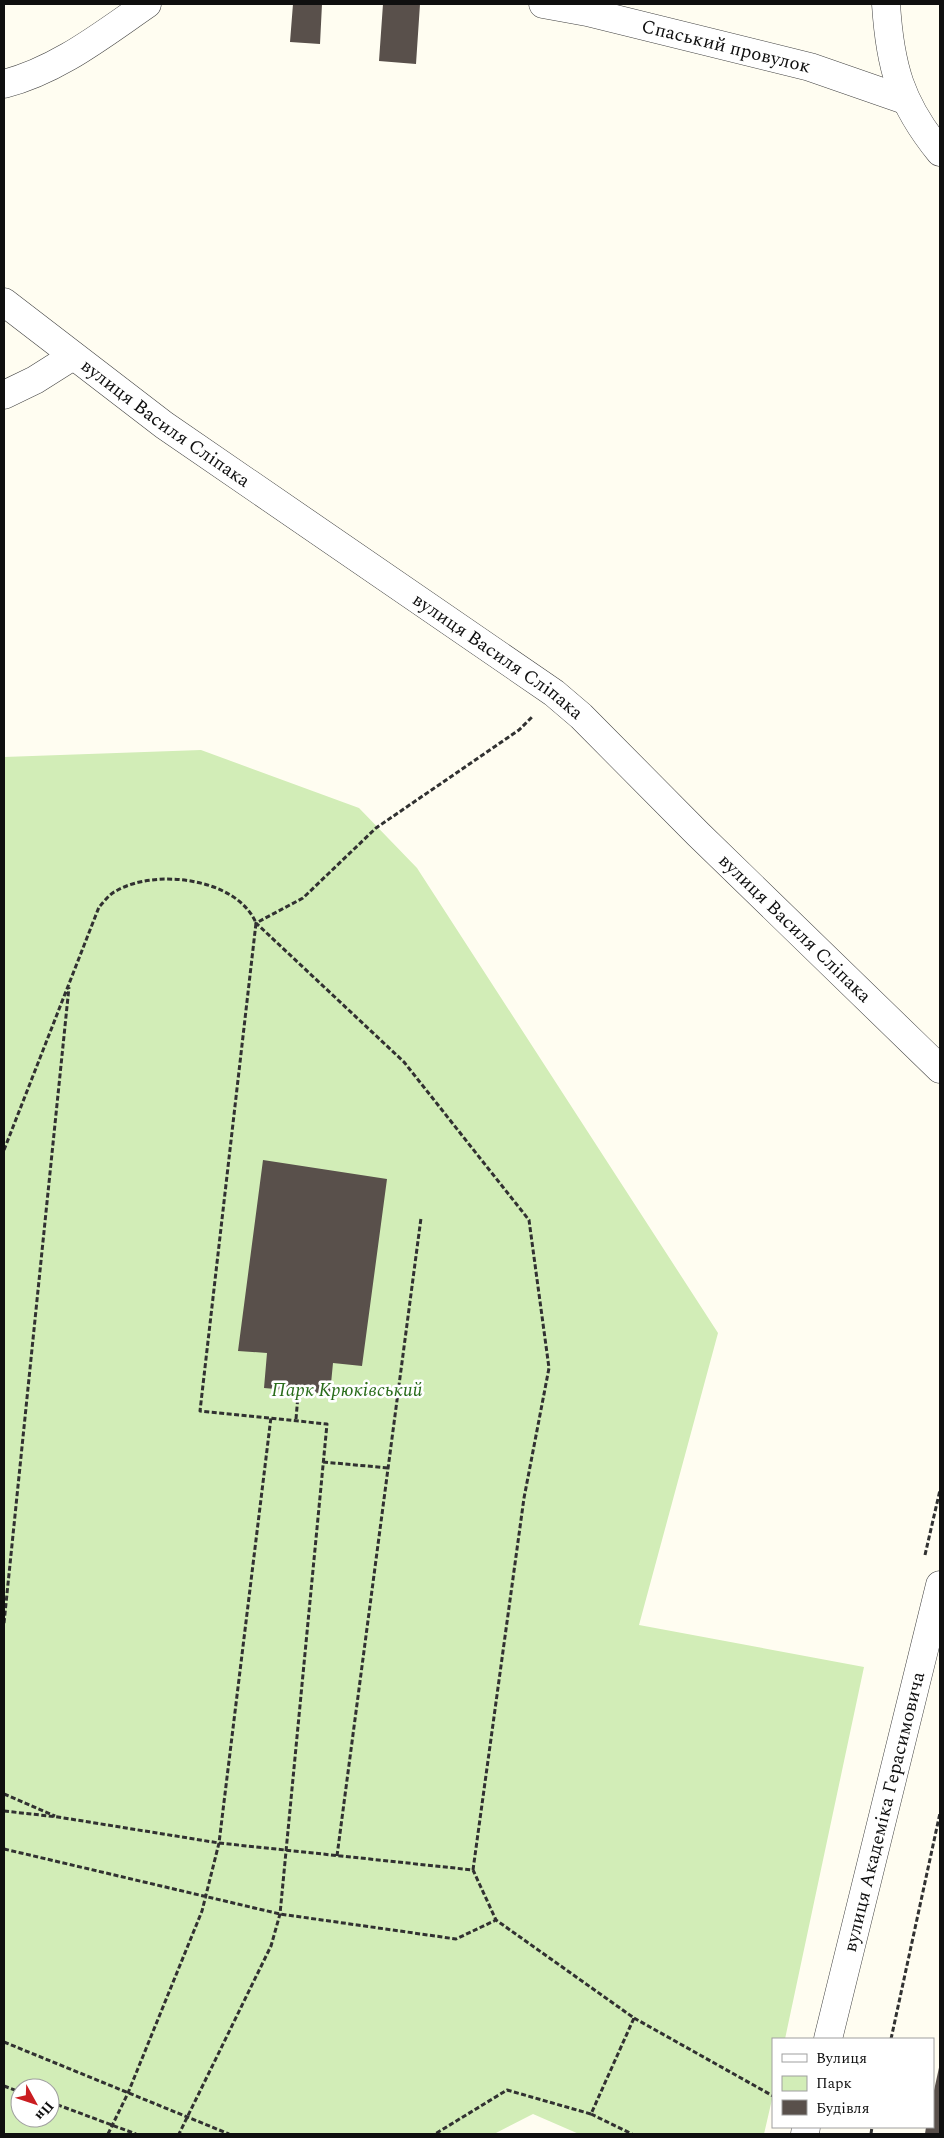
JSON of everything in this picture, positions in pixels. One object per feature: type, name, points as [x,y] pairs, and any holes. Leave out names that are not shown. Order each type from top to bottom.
[{"type":"street","points":[[4,84],[23,79],[74,54],[147,4]]},
{"type":"street","name":"Спаський провулок","points":[[543,4],[587,12],[810,67],[904,100]]},
{"type":"street","points":[[886,4],[889,48],[904,100],[940,152]]},
{"type":"street","name":"вулиця Василя Сліпака","points":[[4,302],[164,425],[554,693],[940,1069]]},
{"type":"street","points":[[4,395],[35,380],[73,356]]},
{"type":"street","name":"вулиця Академіка Герасимовича","points":[[828,2038],[940,1585]]},
{"type":"path","points":[[256,923],[303,898],[376,828],[519,730],[554,693]]},
{"type":"path","points":[[4,1150],[99,907],[114,892],[128,885],[149,879],[200,882],[220,889],[238,901],[252,913],[256,923],[404,1062],[528,1220],[550,1368],[524,1498],[473,1870],[496,1920],[634,2018],[772,2095]]},
{"type":"path","points":[[179,2134],[271,1946],[280,1914],[327,1424],[296,1419],[200,1412],[256,923]]},
{"type":"path","points":[[4,1624],[70,981]]},
{"type":"path","points":[[337,1856],[421,1218]]},
{"type":"path","points":[[296,1419],[298,1395]]},
{"type":"path","points":[[108,2134],[128,2093],[207,1897],[219,1843],[271,1417]]},
{"type":"path","points":[[323,1462],[389,1468]]},
{"type":"path","points":[[4,1794],[58,1817]]},
{"type":"path","points":[[4,1811],[58,1817],[219,1843],[473,1870]]},
{"type":"path","points":[[891,2038],[940,1813]]},
{"type":"path","points":[[4,1849],[280,1914],[456,1940],[496,1920]]},
{"type":"path","points":[[591,2114],[634,2018]]},
{"type":"path","points":[[4,2042],[229,2134]]},
{"type":"path","points":[[435,2134],[506,2090],[591,2114],[632,2134]]},
{"type":"path","points":[[60,2106],[136,2134]]},
{"type":"green space","name":"Парк Крюківський","points":[[201,750],[359,808],[417,868],[718,1333],[639,1625],[864,1667],[785,2038],[772,2038],[772,2099],[764,2134],[579,2134],[533,2114],[494,2134],[4,2134],[4,757]]},
{"type":"building","points":[[293,4],[322,4],[320,44],[290,42]]},
{"type":"building","points":[[383,4],[420,4],[416,64],[379,61]]},
{"type":"building","points":[[263,1160],[387,1179],[362,1366],[333,1363],[330,1394],[264,1388],[267,1353],[238,1351]]},
{"type":"building","points":[[940,2063],[940,2134],[925,2134],[926,2128],[934,2128],[934,2090]]}]
